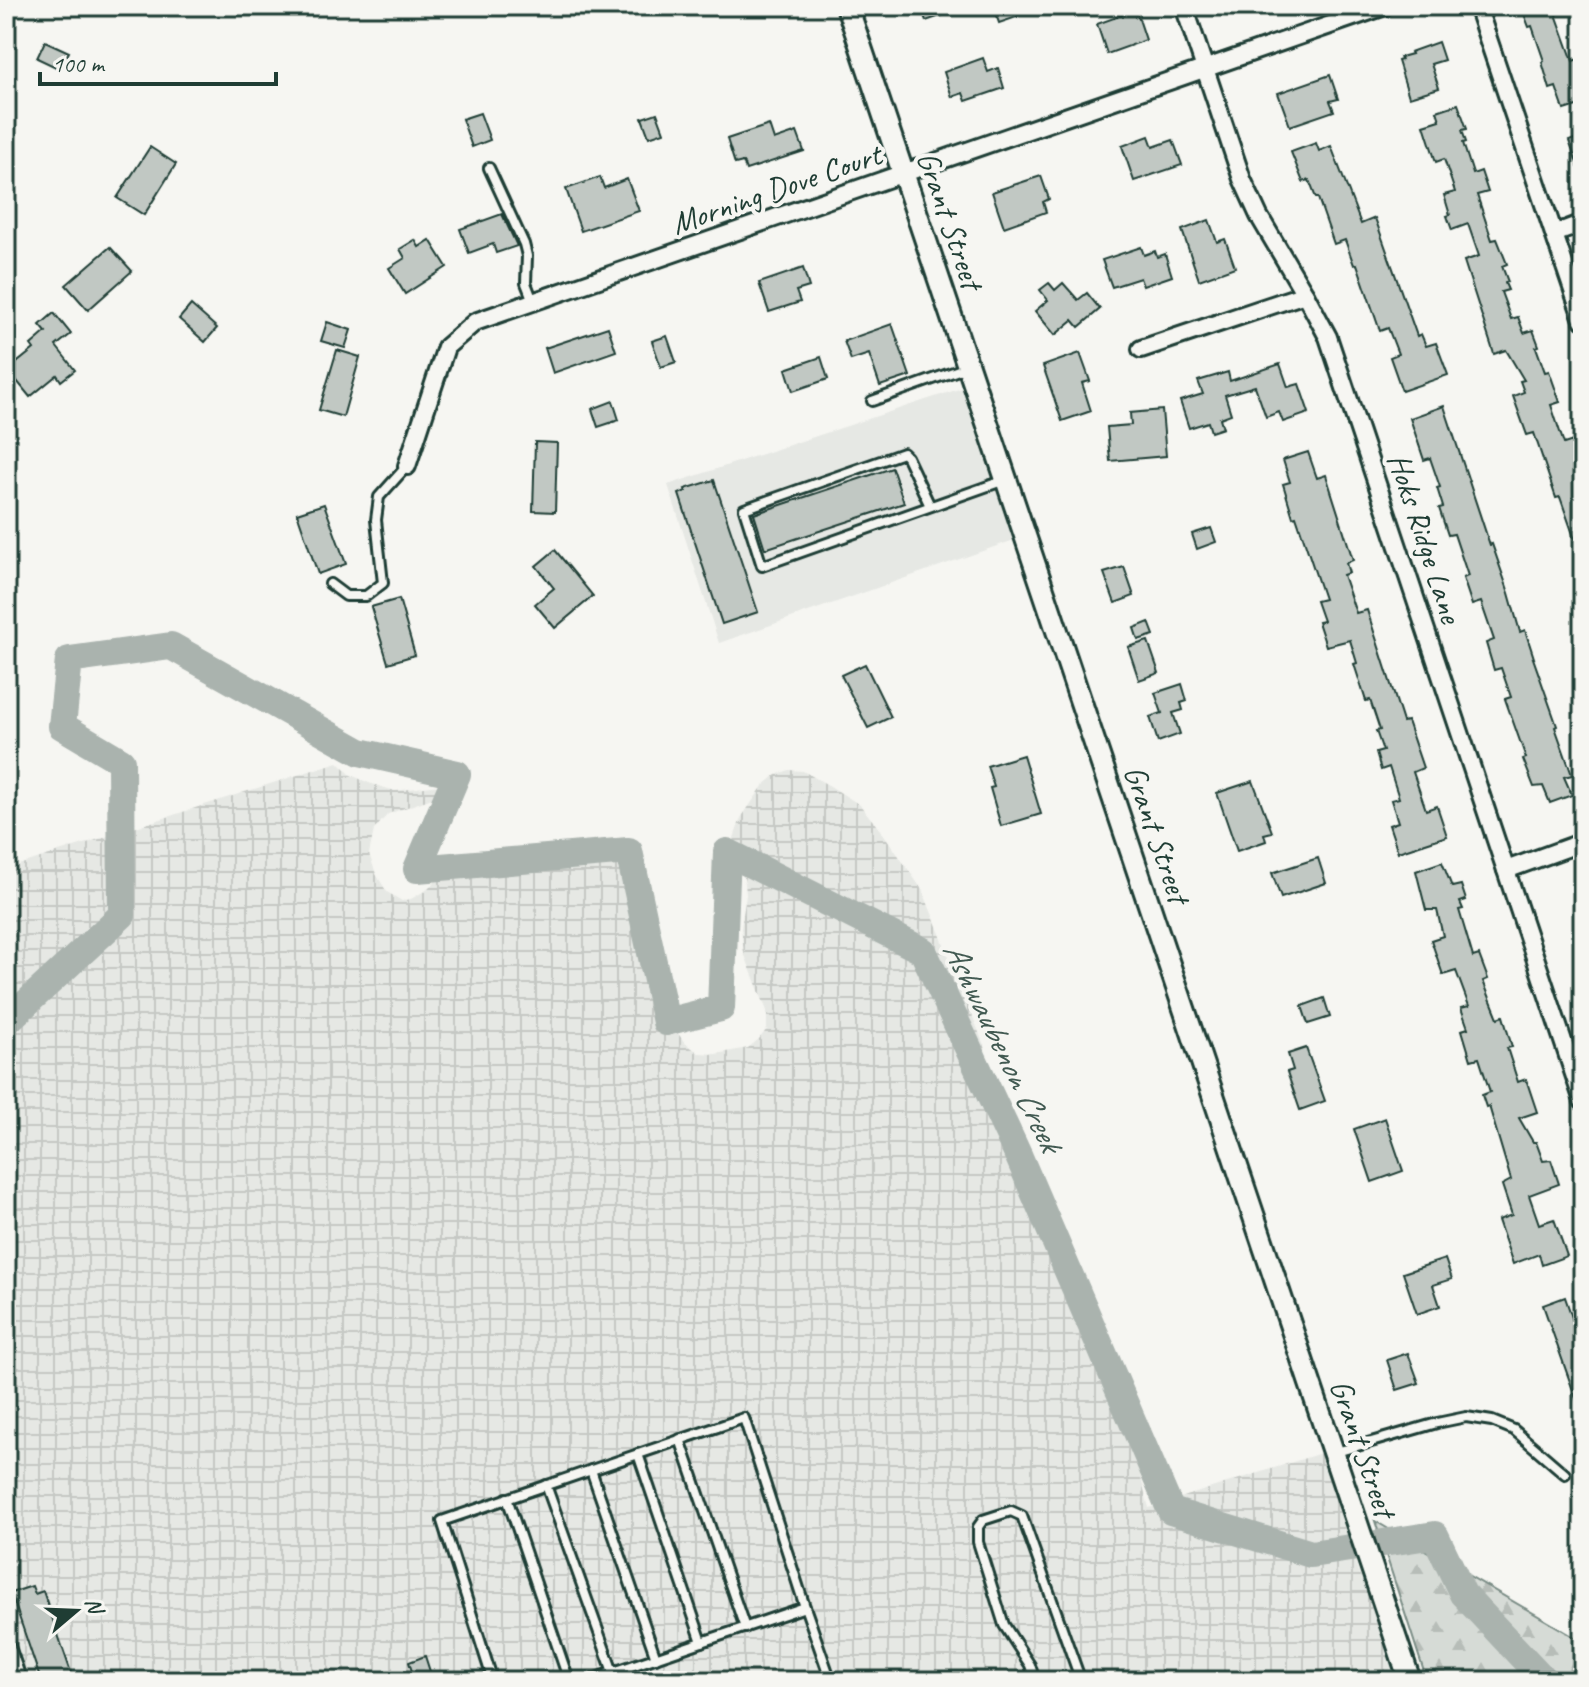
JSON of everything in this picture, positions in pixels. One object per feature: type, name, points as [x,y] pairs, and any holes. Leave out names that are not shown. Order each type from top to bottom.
[{"type":"street","name":"Grant Street","points":[[847,6],[1410,1681]]},
{"type":"street","name":"Hoks Ridge Lane","points":[[1184,6],[1242,179],[1259,216],[1328,337],[1583,1101]]},
{"type":"street","name":"Morning Dove Court","points":[[407,466],[446,347],[475,322],[1385,6]]},
{"type":"street","points":[[1477,6],[1583,320]]},
{"type":"street","points":[[1554,234],[1583,223]]},
{"type":"street","points":[[1141,349],[1305,294]]},
{"type":"street","points":[[1506,870],[1583,842]]},
{"type":"lane","points":[[489,168],[524,244],[526,283],[534,302]]},
{"type":"lane","points":[[872,401],[968,367]]},
{"type":"lane","points":[[930,506],[903,453],[744,509],[762,566],[1006,479]]},
{"type":"lane","points":[[330,584],[346,596],[366,596],[383,583],[376,520],[379,497],[407,466]]},
{"type":"lane","points":[[1333,1453],[1466,1417],[1492,1421],[1514,1430],[1565,1474]]},
{"type":"lane","points":[[493,1681],[442,1521],[744,1418],[831,1681]]},
{"type":"lane","points":[[680,1439],[745,1628]]},
{"type":"lane","points":[[638,1454],[702,1642]]},
{"type":"lane","points":[[591,1470],[656,1658]]},
{"type":"lane","points":[[546,1485],[613,1672]]},
{"type":"lane","points":[[507,1498],[569,1681]]},
{"type":"lane","points":[[1035,1681],[1030,1665],[1004,1625],[978,1542],[978,1527],[983,1520],[1011,1511],[1022,1516],[1081,1681]]},
{"type":"lane","points":[[587,1681],[805,1607]]},
{"type":"lane","points":[[6,1635],[22,1681]]},
{"type":"shaded area","points":[[965,387],[1017,539],[719,643],[668,485]]},
{"type":"shaded area","points":[[338,762],[351,775],[395,791],[439,785],[441,790],[435,797],[388,814],[374,830],[369,854],[376,874],[387,892],[402,901],[411,899],[444,877],[464,870],[619,856],[625,859],[632,866],[637,915],[651,977],[674,1028],[685,1043],[699,1053],[716,1054],[748,1048],[767,1029],[767,1011],[744,953],[741,928],[745,882],[734,838],[741,818],[763,786],[776,775],[789,770],[803,771],[860,805],[923,891],[982,1040],[1050,1255],[1133,1448],[1149,1508],[1321,1453],[1397,1681],[6,1681],[6,869]]},
{"type":"green space","points":[[1375,1521],[1583,1642],[1583,1681],[1427,1681]]},
{"type":"building","points":[[921,6],[963,6],[964,8],[926,21]]},
{"type":"building","points":[[993,6],[1013,6],[1017,17],[999,23]]},
{"type":"building","points":[[1521,6],[1553,6],[1573,61],[1578,59],[1583,72],[1583,104],[1564,110],[1556,87],[1550,89],[1532,26],[1529,27]]},
{"type":"building","points":[[1136,10],[1146,40],[1107,54],[1097,24]]},
{"type":"building","points":[[45,41],[69,52],[60,69],[37,58]]},
{"type":"building","points":[[1438,42],[1444,60],[1431,64],[1439,88],[1409,97],[1398,61],[1400,57]]},
{"type":"building","points":[[983,58],[988,72],[998,68],[1004,88],[966,101],[963,93],[952,97],[944,72]]},
{"type":"building","points":[[1330,75],[1338,99],[1330,101],[1334,111],[1290,126],[1278,93]]},
{"type":"building","points":[[1458,104],[1467,129],[1462,130],[1466,142],[1463,143],[1473,174],[1481,171],[1488,192],[1477,195],[1492,240],[1497,239],[1507,264],[1502,266],[1508,290],[1501,292],[1511,319],[1518,317],[1524,333],[1533,330],[1545,372],[1549,371],[1560,402],[1551,405],[1564,444],[1576,440],[1583,461],[1583,557],[1560,497],[1556,498],[1534,433],[1527,435],[1513,396],[1524,392],[1520,381],[1524,380],[1506,350],[1494,354],[1464,261],[1479,256],[1468,224],[1452,230],[1447,216],[1450,215],[1444,195],[1455,192],[1444,159],[1436,162],[1424,125],[1440,120],[1437,111]]},
{"type":"building","points":[[480,113],[490,140],[472,147],[462,119]]},
{"type":"building","points":[[657,113],[664,132],[649,137],[642,118]]},
{"type":"building","points":[[769,125],[774,140],[797,132],[804,151],[746,170],[743,162],[735,164],[727,139]]},
{"type":"building","points":[[1149,136],[1153,147],[1173,140],[1182,165],[1134,181],[1122,146]]},
{"type":"building","points":[[1583,136],[1583,174],[1581,174],[1569,141]]},
{"type":"building","points":[[1316,143],[1319,151],[1331,146],[1361,224],[1375,218],[1417,336],[1421,334],[1426,346],[1436,343],[1448,375],[1402,391],[1390,357],[1398,354],[1388,328],[1380,331],[1357,264],[1354,265],[1345,240],[1334,244],[1318,198],[1309,180],[1303,182],[1291,152]]},
{"type":"building","points":[[150,147],[176,164],[144,215],[117,198]]},
{"type":"building","points":[[1041,176],[1049,199],[1043,202],[1046,212],[1004,227],[992,192]]},
{"type":"building","points":[[600,177],[604,188],[627,179],[639,211],[581,231],[566,189]]},
{"type":"building","points":[[502,214],[517,246],[496,253],[493,244],[469,253],[460,229]]},
{"type":"building","points":[[1209,220],[1217,242],[1225,239],[1235,267],[1199,280],[1182,230]]},
{"type":"building","points":[[415,240],[419,247],[430,240],[447,267],[405,294],[389,268],[405,258],[400,249]]},
{"type":"building","points":[[110,247],[132,271],[88,310],[66,285]]},
{"type":"building","points":[[1141,247],[1144,255],[1155,251],[1157,257],[1165,254],[1172,276],[1143,286],[1140,278],[1112,287],[1102,260]]},
{"type":"building","points":[[803,268],[809,287],[796,291],[800,302],[769,312],[759,283]]},
{"type":"building","points":[[1049,283],[1055,290],[1063,283],[1078,300],[1087,293],[1100,309],[1079,327],[1073,320],[1055,335],[1035,311],[1048,300],[1040,290]]},
{"type":"building","points":[[191,305],[217,328],[205,342],[179,319]]},
{"type":"building","points":[[54,313],[71,334],[56,346],[75,370],[61,381],[57,375],[30,397],[8,370],[34,349],[31,345],[46,332],[40,325]]},
{"type":"building","points":[[327,322],[351,330],[345,348],[321,341]]},
{"type":"building","points":[[892,324],[910,376],[880,386],[869,354],[851,360],[844,341]]},
{"type":"building","points":[[608,327],[616,351],[553,373],[545,348]]},
{"type":"building","points":[[667,336],[676,362],[661,367],[652,341]]},
{"type":"building","points":[[337,350],[360,357],[343,417],[319,410]]},
{"type":"building","points":[[1080,353],[1090,381],[1082,383],[1091,411],[1062,421],[1043,366]]},
{"type":"building","points":[[821,357],[828,379],[793,391],[786,369]]},
{"type":"building","points":[[1280,364],[1288,387],[1299,384],[1309,413],[1283,422],[1279,412],[1266,417],[1255,386],[1225,395],[1231,414],[1220,418],[1223,428],[1211,432],[1208,422],[1189,428],[1180,401],[1203,394],[1198,381],[1228,372],[1230,381]]},
{"type":"building","points":[[613,401],[619,420],[598,427],[592,409]]},
{"type":"building","points":[[1444,406],[1520,632],[1525,630],[1572,775],[1564,777],[1572,795],[1550,803],[1543,786],[1534,787],[1523,759],[1526,758],[1505,699],[1511,697],[1501,668],[1494,670],[1486,643],[1494,640],[1481,602],[1472,605],[1463,578],[1468,576],[1454,534],[1448,535],[1439,508],[1443,507],[1437,488],[1440,487],[1430,458],[1424,460],[1410,418]]},
{"type":"building","points":[[1162,410],[1166,456],[1110,461],[1107,427],[1131,425],[1130,413]]},
{"type":"building","points":[[535,442],[557,443],[555,512],[533,511]]},
{"type":"building","points":[[1308,452],[1317,478],[1326,475],[1353,560],[1346,563],[1349,573],[1343,575],[1356,613],[1367,610],[1403,722],[1407,721],[1423,768],[1413,772],[1426,810],[1437,806],[1447,836],[1398,852],[1389,825],[1398,822],[1391,800],[1399,798],[1389,767],[1381,770],[1376,753],[1383,751],[1376,731],[1380,730],[1370,700],[1366,701],[1350,640],[1326,646],[1318,622],[1323,621],[1316,601],[1324,599],[1283,484],[1290,482],[1283,460]]},
{"type":"building","points":[[892,468],[904,503],[765,549],[754,514]]},
{"type":"building","points":[[714,480],[758,612],[722,624],[679,494],[685,489]]},
{"type":"building","points":[[324,504],[346,564],[318,574],[297,513]]},
{"type":"building","points":[[1211,528],[1216,542],[1197,549],[1192,534]]},
{"type":"building","points":[[555,550],[593,596],[555,628],[535,604],[554,588],[536,566]]},
{"type":"building","points":[[1124,567],[1134,596],[1115,603],[1104,573]]},
{"type":"building","points":[[399,599],[415,655],[388,663],[371,607]]},
{"type":"building","points":[[1149,622],[1154,635],[1138,640],[1134,628]]},
{"type":"building","points":[[1148,641],[1159,673],[1139,680],[1128,647]]},
{"type":"building","points":[[865,664],[891,717],[868,728],[841,675]]},
{"type":"building","points":[[1182,684],[1187,701],[1181,703],[1183,710],[1173,713],[1180,734],[1158,742],[1150,717],[1162,713],[1155,693]]},
{"type":"building","points":[[1023,755],[1041,814],[1001,826],[987,766]]},
{"type":"building","points":[[1253,781],[1272,832],[1264,834],[1266,841],[1237,851],[1217,793]]},
{"type":"building","points":[[1318,858],[1326,883],[1281,898],[1272,873]]},
{"type":"building","points":[[1442,862],[1452,887],[1461,885],[1466,900],[1460,902],[1463,909],[1459,910],[1473,957],[1479,955],[1488,979],[1483,981],[1498,1018],[1503,1016],[1512,1047],[1507,1048],[1518,1082],[1526,1079],[1537,1112],[1519,1118],[1533,1142],[1536,1142],[1543,1161],[1551,1160],[1559,1184],[1529,1195],[1539,1224],[1554,1219],[1567,1256],[1542,1265],[1539,1254],[1513,1264],[1498,1220],[1512,1215],[1502,1185],[1511,1180],[1489,1106],[1486,1107],[1482,1095],[1490,1092],[1479,1058],[1471,1060],[1462,1030],[1468,1028],[1461,1008],[1469,1006],[1456,971],[1443,975],[1431,940],[1443,936],[1437,910],[1426,910],[1416,871]]},
{"type":"building","points":[[1324,998],[1330,1017],[1308,1024],[1302,1006]]},
{"type":"building","points":[[1306,1048],[1325,1101],[1300,1110],[1287,1072],[1293,1070],[1288,1054]]},
{"type":"building","points":[[1385,1118],[1403,1171],[1372,1182],[1354,1129]]},
{"type":"building","points":[[1445,1259],[1452,1279],[1433,1285],[1440,1306],[1417,1314],[1403,1273]]},
{"type":"building","points":[[1565,1297],[1583,1350],[1583,1413],[1543,1305]]},
{"type":"building","points":[[1408,1353],[1419,1383],[1397,1390],[1387,1360]]},
{"type":"building","points":[[32,1586],[35,1594],[43,1591],[74,1681],[41,1681],[11,1593]]},
{"type":"building","points":[[425,1656],[433,1681],[415,1681],[409,1662]]},
{"type":"waterway","name":"Ashwaubenon Creek","points":[[6,1022],[122,915],[121,761],[62,726],[69,660],[171,646],[360,752],[457,774],[417,869],[629,851],[666,1022],[721,1008],[727,852],[923,951],[1019,1157],[1171,1511],[1311,1554],[1435,1535],[1463,1594],[1545,1681]]}]
